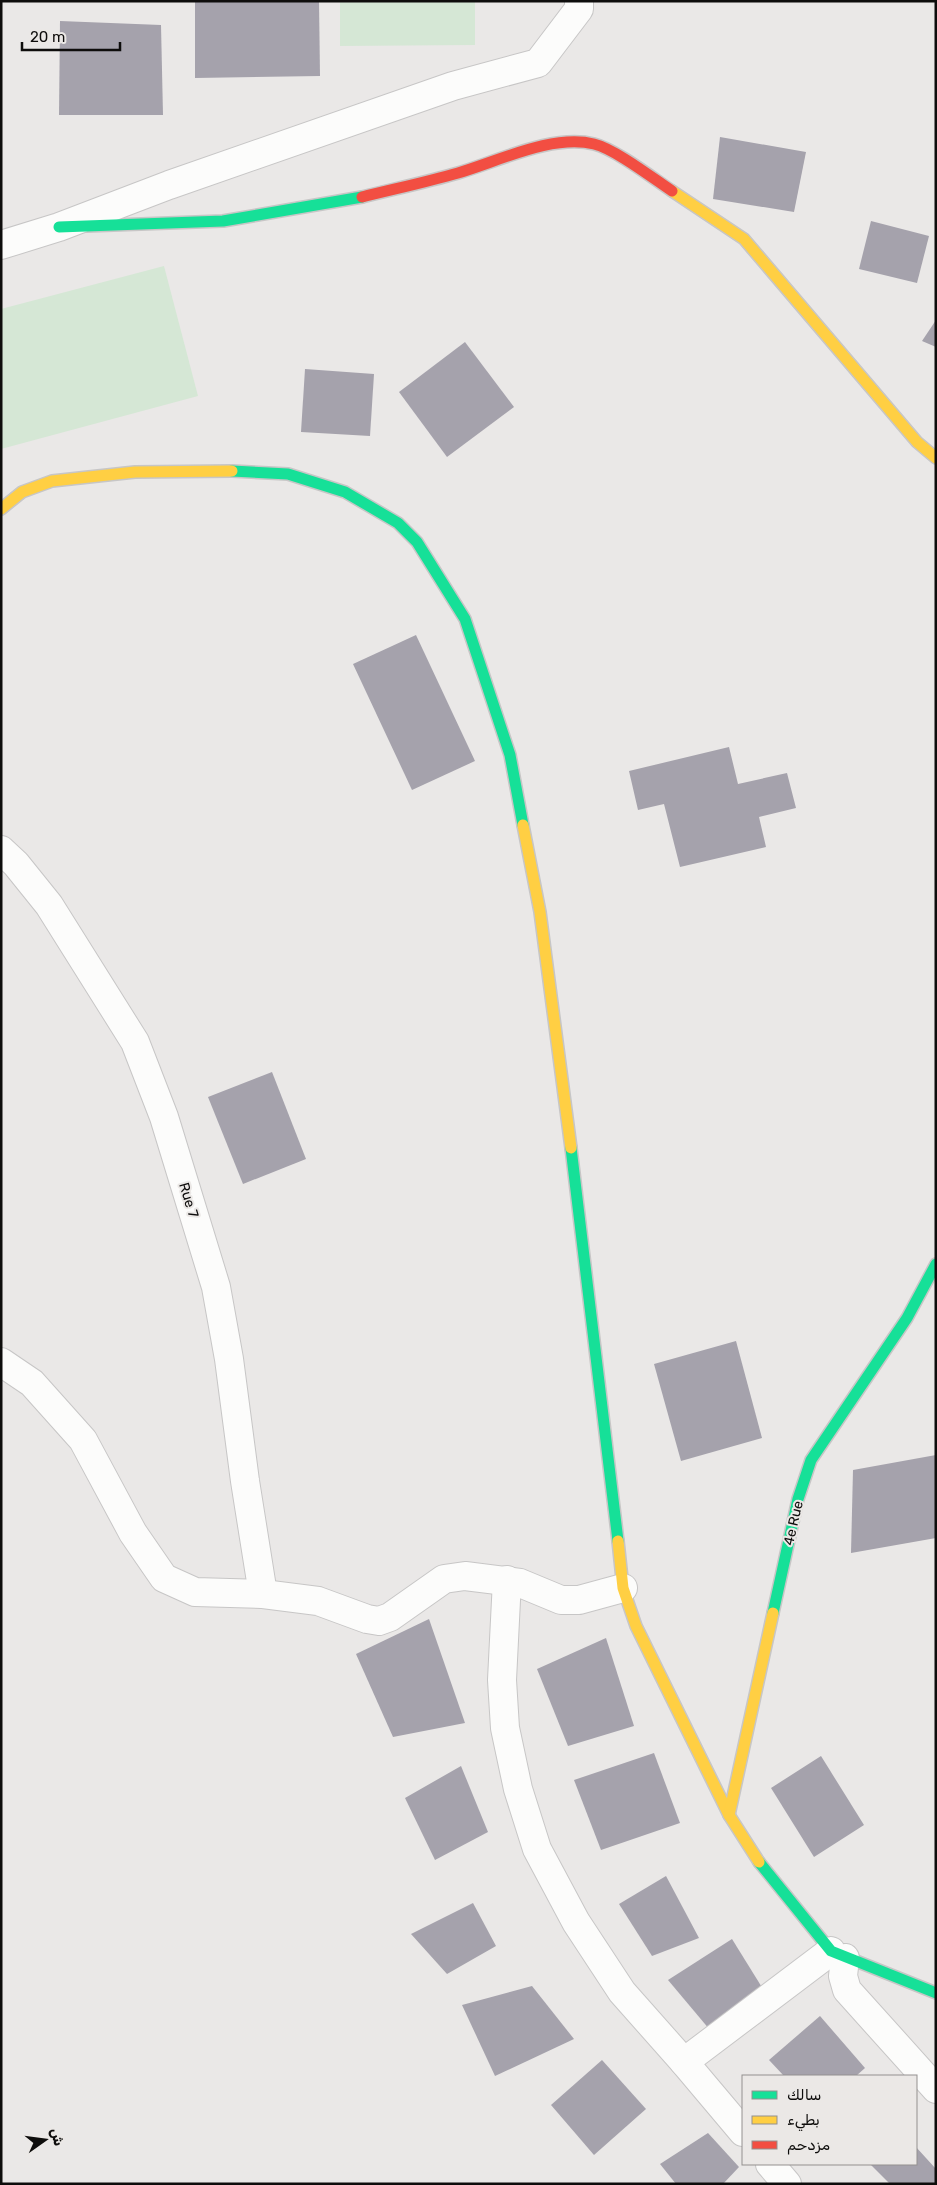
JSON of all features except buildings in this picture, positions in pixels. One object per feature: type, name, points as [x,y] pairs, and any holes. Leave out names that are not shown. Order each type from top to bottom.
[{"type":"street","points":[[1,245],[59,227],[169,185],[444,90],[538,62],[579,8],[579,1]]},
{"type":"street","points":[[59,227],[223,222],[355,199],[458,173],[546,145],[570,142],[595,144],[626,160],[744,239],[917,442],[936,458]]},
{"type":"street","points":[[1,509],[22,492],[52,481],[135,472],[206,470],[288,474],[345,492],[398,523],[418,542],[465,618],[510,755],[540,912],[583,1238],[623,1588],[636,1626],[652,1661],[729,1814],[756,1858],[838,1954],[847,1990],[936,2089]]},
{"type":"street","name":"Rue 7","points":[[1,850],[16,864],[49,905],[135,1042],[164,1117],[216,1287],[229,1359],[245,1481],[263,1594]]},
{"type":"street","name":"4e Rue","points":[[729,1814],[798,1498],[811,1460],[907,1318],[936,1264]]},
{"type":"street","points":[[1,1362],[32,1383],[83,1440],[133,1533],[164,1578],[195,1592],[263,1594],[318,1601],[367,1619],[379,1620],[390,1617],[444,1579],[465,1576],[520,1583],[561,1600],[579,1600],[623,1588]]},
{"type":"street","points":[[507,1580],[502,1680],[505,1728],[518,1790],[537,1849],[576,1922],[622,1992],[742,2131]]},
{"type":"street","points":[[684,2062],[838,1954]]},
{"type":"street","points":[[838,1954],[936,1993]]},
{"type":"street","points":[[771,2165],[786,2184]]},
{"type":"green space","points":[[340,1],[475,1],[475,45],[340,46]]},
{"type":"green space","points":[[164,266],[198,396],[1,449],[1,309]]},
{"type":"traffic: fast","points":[[59,227],[223,221],[362,197]]},
{"type":"traffic: fast","points":[[232,471],[288,474],[345,492],[398,523],[417,542],[465,619],[510,755],[523,825]]},
{"type":"traffic: fast","points":[[571,1148],[618,1541]]},
{"type":"traffic: fast","points":[[773,1613],[798,1499],[811,1460],[907,1318],[936,1264]]},
{"type":"traffic: fast","points":[[759,1862],[831,1951],[936,1993]]},
{"type":"traffic: slow","points":[[672,191],[744,239],[917,442],[936,458]]},
{"type":"traffic: slow","points":[[1,509],[22,492],[52,481],[135,472],[232,471]]},
{"type":"traffic: slow","points":[[523,825],[540,912],[571,1148]]},
{"type":"traffic: slow","points":[[618,1541],[623,1588],[636,1626],[729,1815],[759,1862]]},
{"type":"traffic: slow","points":[[729,1815],[773,1613]]},
{"type":"traffic: jam","points":[[362,197],[458,173],[526,150],[561,143],[578,142],[594,144],[613,152],[672,191]]}]
